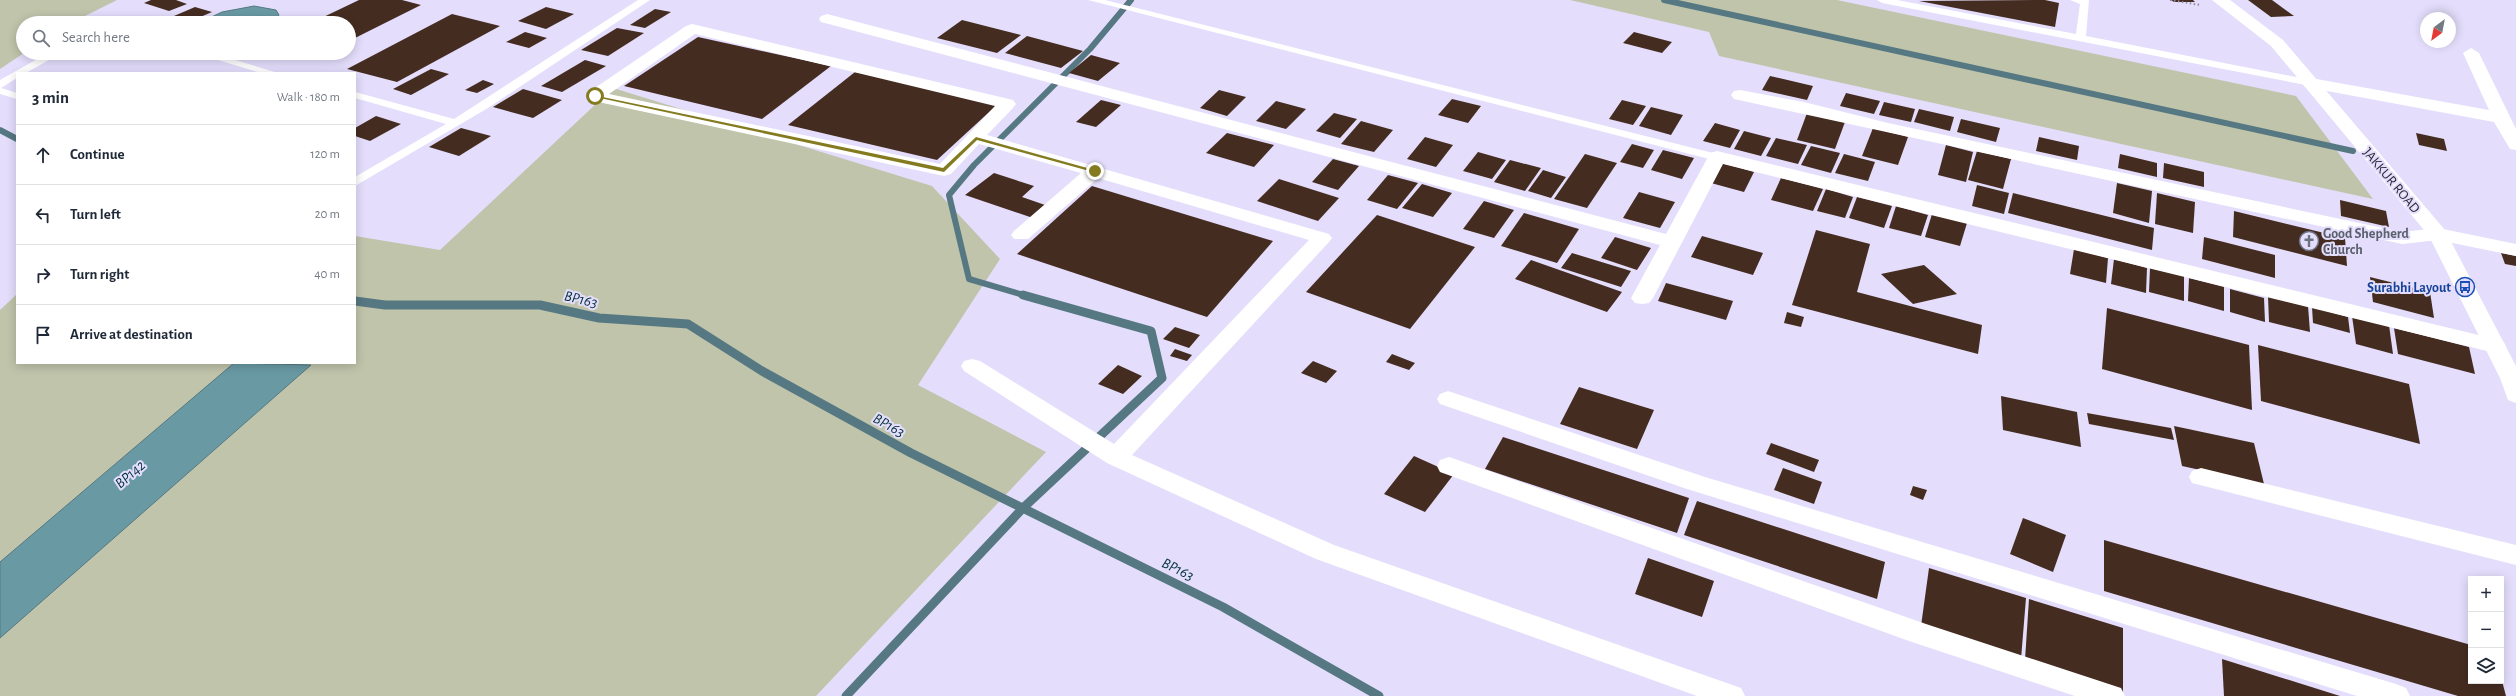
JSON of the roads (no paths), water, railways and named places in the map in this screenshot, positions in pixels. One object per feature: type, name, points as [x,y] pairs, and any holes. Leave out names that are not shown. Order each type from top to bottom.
[{"type":"street","name":"JAKKUR ROAD","points":[[2220,0],[2277,43],[2438,234],[2514,384]]},
{"type":"street","points":[[827,19],[1672,242]]},
{"type":"street","points":[[692,29],[1007,104],[979,139],[944,170],[595,96],[692,29]]},
{"type":"street","points":[[2472,53],[2501,118],[2516,145]]},
{"type":"street","points":[[2311,84],[2501,118]]},
{"type":"street","points":[[1740,95],[1804,107],[1888,128],[2402,238],[2438,234],[2516,250]]},
{"type":"street","points":[[979,139],[1009,146],[1322,238],[1116,457]]},
{"type":"street","points":[[1642,298],[1717,157],[2495,346]]},
{"type":"street","points":[[1021,235],[1095,171]]},
{"type":"street","points":[[972,366],[1116,457],[1325,552],[1731,696]]},
{"type":"street","points":[[1448,399],[1696,483],[2396,696]]},
{"type":"street","points":[[1449,466],[1919,633],[2110,696]]},
{"type":"street","points":[[2201,477],[2516,555]]},
{"type":"lane","points":[[356,181],[455,123],[644,0]]},
{"type":"lane","points":[[1093,0],[1717,157]]},
{"type":"lane","points":[[1882,0],[2311,84]]},
{"type":"lane","points":[[2075,0],[2085,2],[2082,38]]},
{"type":"lane","points":[[19,72],[42,60]]},
{"type":"lane","points":[[226,60],[269,72]]},
{"type":"lane","points":[[0,85],[16,74]]},
{"type":"lane","points":[[0,91],[16,96]]},
{"type":"lane","points":[[356,95],[455,123]]},
{"type":"water","points":[[254,6],[276,10],[279,15],[214,16],[222,12]]},
{"type":"water","points":[[233,364],[311,365],[0,638],[0,562]]},
{"type":"waterway","points":[[1027,296],[969,279],[949,195],[974,165],[1090,49],[1131,0]]},
{"type":"waterway","points":[[1664,0],[2353,151]]},
{"type":"waterway","name":"BP142","points":[[0,130],[16,138]]},
{"type":"waterway","points":[[1023,295],[1151,331],[1162,378],[1023,508]]},
{"type":"waterway","name":"BP163","points":[[356,301],[385,305],[540,305],[599,318],[688,324],[762,371],[911,453],[1023,508]]},
{"type":"waterway","points":[[846,696],[1023,508]]},
{"type":"waterway","name":"BP163","points":[[1023,508],[1223,607],[1379,696]]},
{"type":"place","name":"Good Shepherd Church","points":[[2309,241]]},
{"type":"place","name":"Surabhi Layout","points":[[2465,287]]}]
